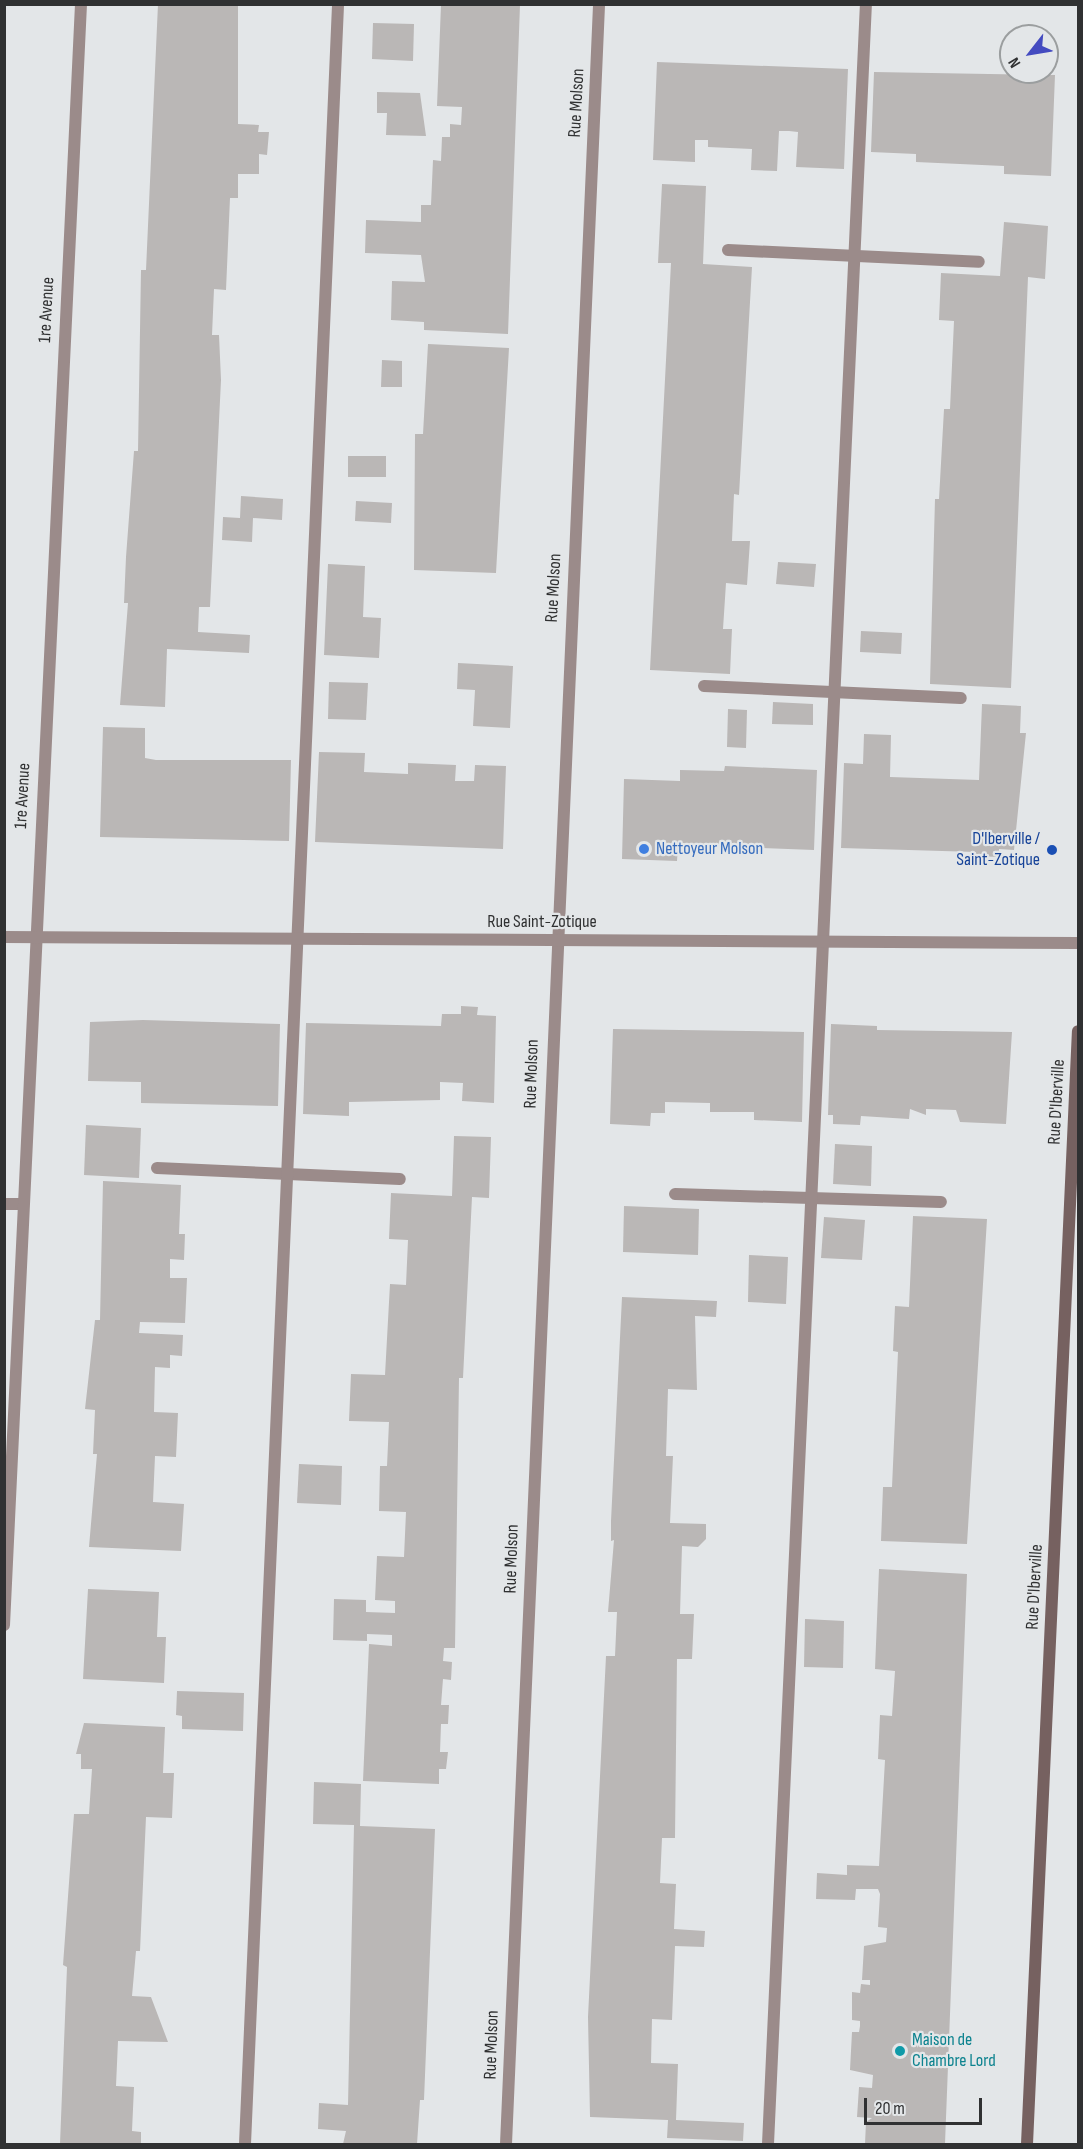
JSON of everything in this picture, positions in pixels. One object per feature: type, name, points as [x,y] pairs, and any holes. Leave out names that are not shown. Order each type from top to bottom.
[{"type":"main road","name":"Rue D'Iberville","points":[[1027,2145],[1078,1031]]},
{"type":"street","name":"1re Avenue","points":[[4,1625],[34,938],[81,4]]},
{"type":"street","points":[[245,2145],[338,4]]},
{"type":"street","name":"Rue Molson","points":[[506,2145],[555,940],[599,4]]},
{"type":"street","points":[[768,2145],[866,4]]},
{"type":"street","points":[[728,250],[979,262]]},
{"type":"street","points":[[704,686],[961,698]]},
{"type":"street","name":"Rue Saint-Zotique","points":[[4,937],[1078,943]]},
{"type":"street","points":[[158,1167],[400,1179]]},
{"type":"street","points":[[675,1194],[941,1202]]},
{"type":"street","points":[[4,1204],[22,1204]]},
{"type":"building","points":[[158,4],[238,4],[238,124],[259,125],[258,132],[269,132],[267,155],[259,154],[259,174],[238,174],[238,198],[230,198],[226,290],[214,289],[212,335],[219,335],[221,380],[210,607],[199,607],[198,632],[250,635],[249,653],[167,649],[165,707],[120,705],[128,603],[124,603],[126,557],[134,451],[138,451],[141,270],[146,270]]},
{"type":"building","points":[[441,5],[520,5],[508,334],[424,330],[424,322],[391,320],[392,281],[425,282],[421,255],[365,253],[366,220],[421,222],[421,205],[431,205],[433,160],[441,161],[442,137],[450,137],[450,124],[461,125],[462,107],[437,106]]},
{"type":"building","points":[[373,23],[414,24],[413,61],[372,59]]},
{"type":"building","points":[[657,62],[848,69],[844,169],[796,167],[798,132],[789,131],[779,131],[777,171],[751,170],[752,149],[708,147],[708,140],[695,140],[695,162],[653,160]]},
{"type":"building","points":[[874,72],[999,74],[999,84],[1055,84],[1051,176],[1004,174],[1004,166],[916,162],[916,154],[871,152]]},
{"type":"building","points":[[377,92],[420,93],[426,136],[386,135],[387,113],[377,113]]},
{"type":"building","points":[[662,184],[706,186],[703,264],[752,267],[739,495],[734,494],[732,541],[750,541],[747,585],[726,583],[723,629],[732,629],[730,674],[650,670],[671,263],[658,263]]},
{"type":"building","points":[[1004,222],[1048,226],[1045,279],[1028,277],[1011,688],[930,684],[935,499],[939,499],[944,409],[950,409],[954,321],[939,320],[941,273],[1000,276]]},
{"type":"building","points":[[428,344],[509,348],[496,573],[414,570],[415,434],[423,434]]},
{"type":"building","points":[[382,360],[402,361],[402,387],[381,387]]},
{"type":"building","points":[[348,456],[386,456],[386,477],[348,477]]},
{"type":"building","points":[[241,496],[283,499],[282,520],[253,518],[252,542],[222,540],[223,517],[240,518]]},
{"type":"building","points":[[356,501],[392,503],[391,523],[355,521]]},
{"type":"building","points":[[778,562],[816,564],[814,587],[776,584]]},
{"type":"building","points":[[328,564],[365,566],[363,617],[381,618],[379,658],[324,655]]},
{"type":"building","points":[[861,631],[902,633],[901,654],[860,652]]},
{"type":"building","points":[[458,663],[513,666],[510,728],[473,726],[475,690],[457,689]]},
{"type":"building","points":[[329,682],[368,683],[366,720],[328,719]]},
{"type":"building","points":[[773,702],[813,704],[813,725],[772,724]]},
{"type":"building","points":[[982,704],[1021,706],[1020,733],[1026,733],[1014,850],[999,849],[999,857],[975,856],[976,852],[841,848],[844,763],[863,764],[864,734],[891,735],[890,777],[979,780]]},
{"type":"building","points":[[728,709],[747,710],[746,748],[727,747]]},
{"type":"building","points":[[103,727],[145,728],[145,758],[156,760],[291,760],[289,841],[100,837]]},
{"type":"building","points":[[319,752],[365,753],[364,772],[408,774],[408,763],[456,765],[455,781],[474,781],[475,765],[506,766],[503,849],[315,842]]},
{"type":"building","points":[[725,766],[817,770],[814,850],[678,845],[677,861],[622,859],[624,779],[680,781],[680,770],[724,771]]},
{"type":"building","points":[[461,1006],[478,1007],[477,1015],[496,1016],[494,1103],[462,1101],[463,1083],[440,1082],[440,1100],[349,1102],[349,1116],[303,1114],[306,1023],[441,1026],[442,1014],[461,1014]]},
{"type":"building","points":[[143,1020],[280,1024],[278,1106],[141,1103],[141,1082],[88,1081],[90,1022]]},
{"type":"building","points":[[831,1024],[877,1026],[877,1030],[1012,1032],[1006,1124],[960,1122],[956,1110],[926,1109],[926,1115],[910,1109],[909,1119],[861,1116],[860,1125],[833,1124],[833,1115],[828,1115]]},
{"type":"building","points":[[613,1029],[804,1032],[802,1122],[754,1120],[754,1112],[710,1112],[710,1103],[665,1102],[665,1113],[651,1113],[650,1126],[610,1124]]},
{"type":"building","points":[[86,1125],[141,1128],[139,1178],[84,1175]]},
{"type":"building","points":[[454,1136],[491,1137],[489,1198],[472,1197],[463,1378],[459,1378],[455,1648],[444,1648],[443,1661],[452,1662],[451,1680],[443,1679],[441,1705],[449,1705],[448,1724],[441,1724],[440,1752],[448,1752],[446,1769],[439,1769],[439,1784],[363,1781],[369,1644],[392,1646],[392,1635],[367,1634],[367,1641],[333,1640],[334,1599],[366,1600],[366,1612],[395,1613],[395,1601],[375,1600],[377,1556],[404,1557],[406,1512],[379,1511],[380,1466],[387,1466],[389,1422],[349,1421],[351,1374],[385,1375],[390,1284],[406,1285],[408,1240],[389,1239],[391,1193],[452,1196]]},
{"type":"building","points":[[835,1144],[872,1146],[871,1186],[833,1184]]},
{"type":"building","points":[[103,1181],[181,1185],[179,1234],[185,1234],[184,1260],[170,1259],[170,1278],[187,1278],[185,1323],[140,1322],[139,1333],[183,1335],[182,1356],[170,1355],[170,1368],[155,1367],[154,1412],[178,1413],[176,1457],[155,1456],[153,1502],[184,1504],[181,1551],[89,1547],[97,1454],[93,1454],[95,1410],[85,1409],[95,1320],[100,1320]]},
{"type":"building","points":[[624,1206],[699,1209],[698,1255],[623,1252]]},
{"type":"building","points":[[913,1216],[987,1219],[967,1544],[881,1541],[883,1487],[892,1487],[898,1352],[893,1351],[895,1306],[909,1307]]},
{"type":"building","points":[[824,1217],[865,1220],[862,1260],[821,1258]]},
{"type":"building","points":[[749,1255],[788,1257],[786,1304],[748,1302]]},
{"type":"building","points":[[622,1297],[717,1301],[716,1317],[695,1316],[697,1390],[668,1389],[666,1456],[673,1456],[670,1523],[706,1524],[706,1539],[698,1547],[682,1546],[680,1614],[694,1614],[692,1659],[677,1659],[675,1838],[662,1838],[660,1883],[676,1884],[674,1929],[705,1931],[704,1947],[675,1946],[672,2020],[652,2019],[651,2063],[678,2064],[676,2120],[744,2123],[743,2141],[667,2138],[668,2120],[590,2117],[588,2017],[606,1656],[615,1656],[617,1612],[608,1612],[614,1540],[611,1541],[611,1521]]},
{"type":"building","points":[[299,1464],[342,1466],[341,1505],[297,1503]]},
{"type":"building","points":[[879,1569],[967,1574],[945,2144],[865,2144],[866,2122],[872,2118],[857,2117],[859,2087],[872,2088],[873,2075],[850,2070],[852,2032],[859,2032],[860,2026],[860,2021],[852,2020],[852,1992],[860,1993],[861,1984],[870,1985],[870,1980],[862,1980],[864,1946],[886,1942],[887,1928],[878,1927],[880,1894],[878,1889],[856,1889],[855,1900],[816,1899],[817,1873],[847,1875],[847,1865],[879,1866],[885,1760],[878,1759],[880,1715],[892,1716],[895,1671],[875,1669]]},
{"type":"building","points":[[88,1589],[159,1592],[157,1637],[166,1637],[164,1683],[83,1679]]},
{"type":"building","points":[[805,1619],[844,1621],[843,1668],[804,1667]]},
{"type":"building","points":[[177,1691],[244,1693],[243,1731],[182,1729],[182,1716],[176,1715]]},
{"type":"building","points":[[84,1723],[165,1727],[163,1773],[174,1773],[172,1818],[146,1817],[140,1951],[136,1951],[132,1996],[151,1997],[168,2042],[118,2041],[116,2086],[134,2087],[132,2131],[141,2132],[141,2144],[60,2144],[67,1967],[63,1965],[74,1814],[89,1814],[92,1769],[81,1769],[81,1754],[76,1754]]},
{"type":"building","points":[[314,1782],[361,1784],[360,1826],[435,1829],[424,2100],[420,2100],[417,2144],[343,2144],[346,2131],[318,2129],[319,2103],[348,2105],[354,1825],[313,1824]]},
{"type":"place","name":"Nettoyeur Molson","points":[[644,849]]},
{"type":"place","name":"D'Iberville / Saint-Zotique","points":[[1052,850]]},
{"type":"place","name":"Maison de Chambre Lord","points":[[900,2051]]}]
